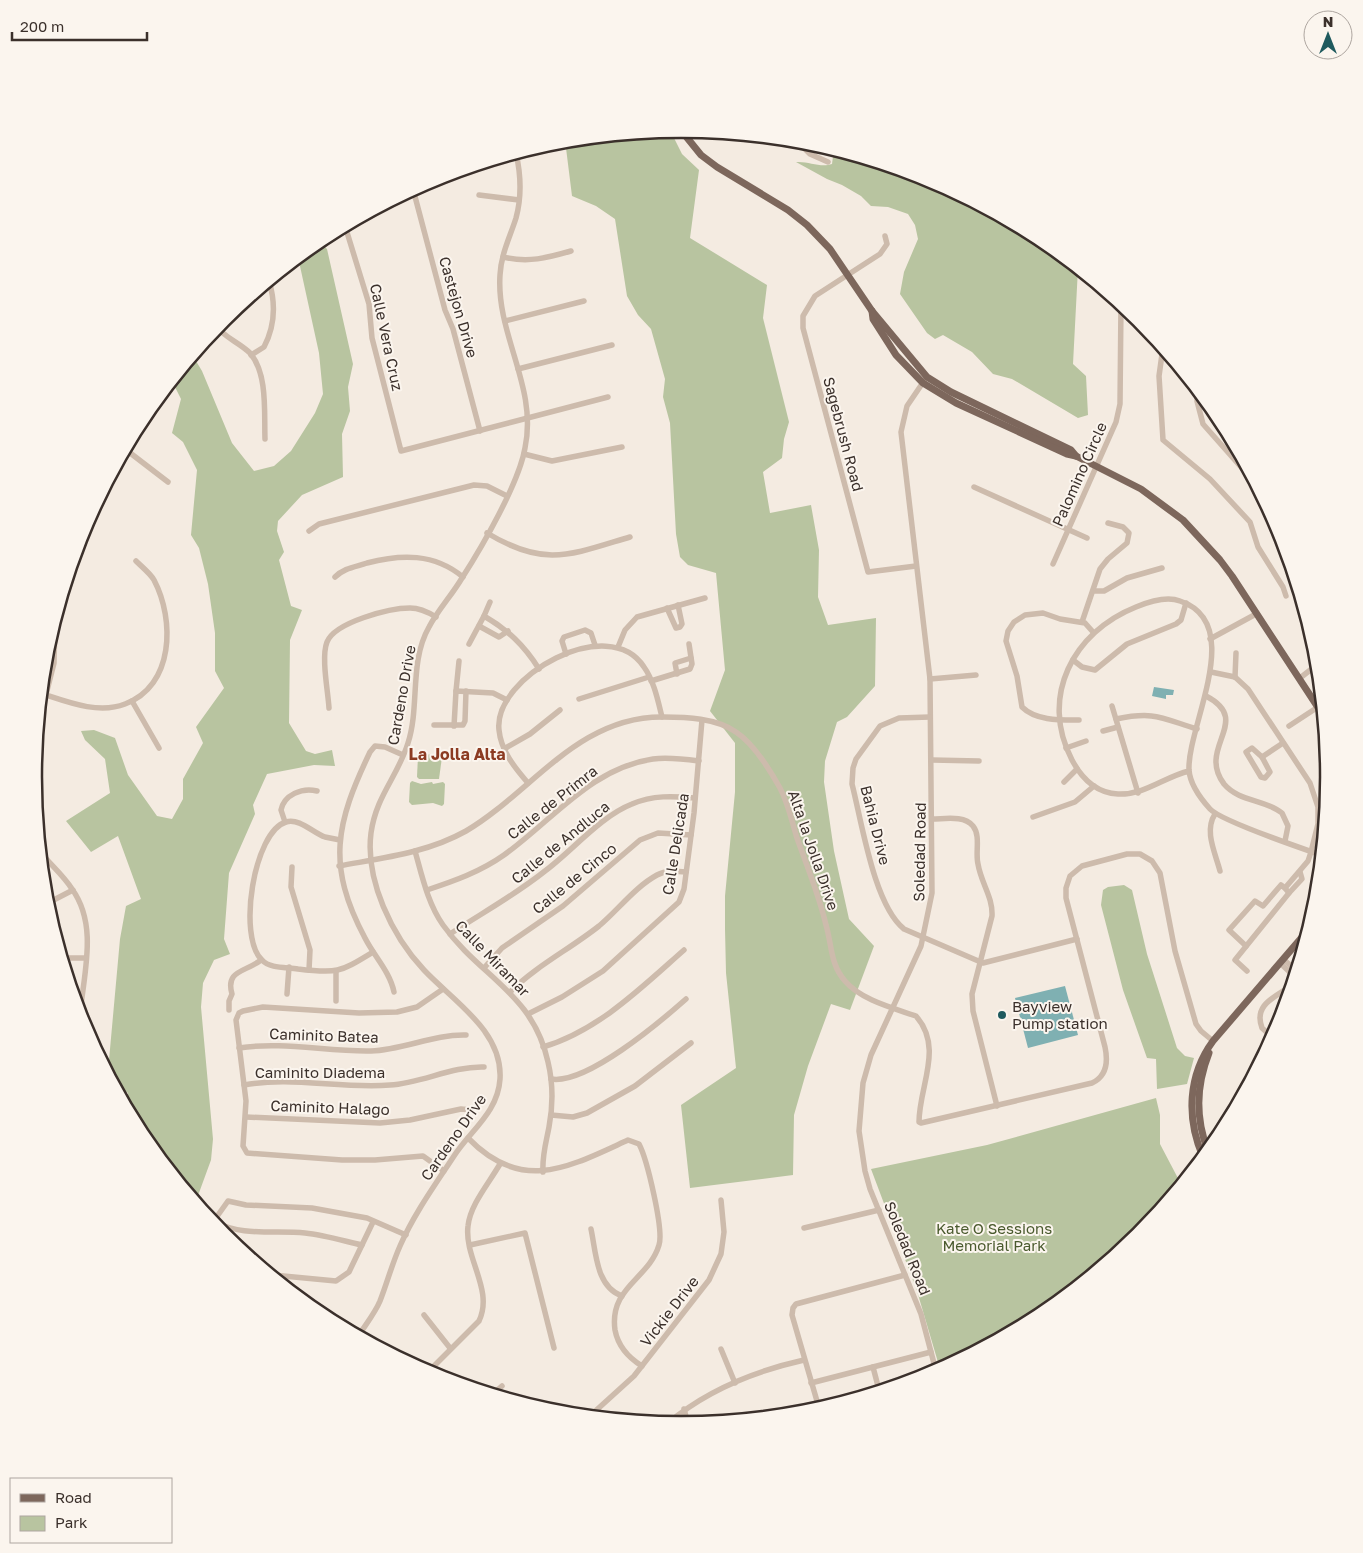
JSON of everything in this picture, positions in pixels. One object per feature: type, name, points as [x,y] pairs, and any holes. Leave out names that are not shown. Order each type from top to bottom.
[{"type":"main road","points":[[688,138],[701,155],[717,167],[808,224],[849,275],[872,311],[873,319],[896,356],[946,397],[1098,466],[1141,489],[1182,520],[1220,560],[1316,704]]},
{"type":"main road","points":[[1201,1148],[1195,1132],[1191,1102],[1192,1088],[1201,1059],[1213,1041],[1299,940]]},
{"type":"main road","points":[[1205,1142],[1201,1128],[1198,1102],[1202,1074],[1213,1041]]},
{"type":"street","points":[[806,150],[810,154],[828,162]]},
{"type":"street","name":"Cardeno Drive","points":[[362,1330],[379,1304],[406,1235],[425,1198],[468,1138],[488,1115],[496,1100],[501,1077],[500,1062],[495,1046],[487,1032],[421,967],[402,941],[373,881],[370,860],[370,835],[375,810],[383,790],[403,755],[409,739],[420,649],[430,624],[463,577],[507,496],[524,454],[528,409],[505,321],[500,294],[503,257],[520,200],[521,188],[517,159]]},
{"type":"street","points":[[479,195],[520,200]]},
{"type":"street","name":"Castejon Drive","points":[[415,196],[480,431]]},
{"type":"street","name":"Calle Vera Cruz","points":[[347,232],[368,304],[372,338],[401,451],[480,431]]},
{"type":"street","points":[[849,275],[880,254],[887,244],[886,236]]},
{"type":"street","points":[[503,257],[525,262],[572,251]]},
{"type":"street","name":"Sagebrush Road","points":[[849,275],[815,296],[803,316],[803,328],[868,572],[916,566]]},
{"type":"street","points":[[251,355],[264,347],[274,319],[274,301],[271,288]]},
{"type":"street","points":[[505,321],[584,301]]},
{"type":"street","name":"Palomino Circle","points":[[1053,564],[1116,422],[1120,404],[1121,313]]},
{"type":"street","points":[[224,332],[251,355],[259,368],[262,384],[265,439]]},
{"type":"street","points":[[518,369],[612,345]]},
{"type":"street","points":[[1162,355],[1159,376],[1163,440],[1216,485],[1250,522],[1258,547],[1284,587],[1286,596]]},
{"type":"street","name":"Soledad Road","points":[[925,380],[907,406],[901,432],[930,679],[932,893],[923,938],[871,1055],[861,1099],[861,1150],[870,1189],[921,1314],[934,1363]]},
{"type":"street","points":[[480,431],[608,398]]},
{"type":"street","points":[[1197,400],[1203,424],[1239,465]]},
{"type":"street","points":[[524,454],[552,460],[622,447]]},
{"type":"street","points":[[131,453],[168,482]]},
{"type":"street","points":[[309,531],[318,524],[474,485],[487,486],[507,496]]},
{"type":"street","points":[[974,487],[1087,538]]},
{"type":"street","points":[[1082,622],[1095,590],[1100,569],[1108,558],[1124,548],[1129,539],[1126,529],[1108,523]]},
{"type":"street","points":[[487,533],[518,549],[550,556],[571,554],[630,537]]},
{"type":"street","points":[[335,577],[342,570],[385,558],[410,556],[447,566],[463,577]]},
{"type":"street","points":[[48,696],[68,703],[94,707],[116,707],[132,701],[147,690],[157,676],[165,652],[167,630],[162,598],[153,579],[136,561]]},
{"type":"street","points":[[1095,590],[1104,591],[1127,578],[1162,568]]},
{"type":"street","points":[[618,647],[625,630],[637,617],[705,598]]},
{"type":"street","points":[[1189,771],[1170,776],[1138,793],[1113,793],[1094,786],[1077,769],[1066,748],[1058,720],[1061,689],[1072,660],[1094,632],[1117,616],[1142,604],[1166,600],[1177,600],[1186,603],[1202,617],[1210,639],[1211,672],[1191,746],[1189,771],[1199,794],[1215,814],[1316,853]]},
{"type":"street","points":[[469,644],[490,602]]},
{"type":"street","points":[[1072,660],[1082,667],[1096,670],[1127,644],[1176,624],[1181,620],[1186,603]]},
{"type":"street","points":[[667,608],[672,624],[676,628],[680,627],[682,624],[678,605]]},
{"type":"street","points":[[329,708],[325,647],[332,634],[350,622],[404,608],[420,609],[436,617]]},
{"type":"street","points":[[1079,720],[1058,720],[1034,715],[1022,707],[1017,676],[1007,648],[1008,631],[1020,618],[1033,612],[1082,622],[1094,632]]},
{"type":"street","points":[[1210,639],[1256,614]]},
{"type":"street","points":[[484,616],[508,631],[528,651],[539,669]]},
{"type":"street","points":[[479,626],[500,637],[508,631]]},
{"type":"street","points":[[566,654],[562,641],[564,637],[585,630],[591,634],[595,645]]},
{"type":"street","points":[[579,699],[690,669],[689,644]]},
{"type":"street","points":[[528,783],[513,765],[504,748],[499,725],[502,710],[507,700],[520,684],[539,669],[566,654],[595,645],[618,647],[637,660],[650,679],[662,717]]},
{"type":"street","points":[[1235,677],[1236,652]]},
{"type":"street","points":[[51,674],[54,657]]},
{"type":"street","points":[[676,674],[675,664],[691,658]]},
{"type":"street","points":[[454,726],[459,661]]},
{"type":"street","points":[[1300,678],[1311,669]]},
{"type":"street","points":[[1211,672],[1235,677],[1248,688],[1310,783],[1316,800],[1318,824],[1311,852],[1300,872],[1302,879],[1287,891],[1235,960],[1247,971]]},
{"type":"street","points":[[930,679],[976,675]]},
{"type":"street","points":[[456,690],[493,693],[507,700]]},
{"type":"street","points":[[434,725],[463,725],[465,721],[466,691]]},
{"type":"street","points":[[1206,696],[1222,706],[1226,714],[1226,722],[1217,750],[1217,769],[1221,778],[1229,789],[1239,796],[1282,813],[1288,826],[1285,842]]},
{"type":"street","points":[[132,701],[159,748]]},
{"type":"street","points":[[1112,706],[1138,793]]},
{"type":"street","points":[[1289,726],[1316,708]]},
{"type":"street","points":[[504,748],[530,734],[560,710]]},
{"type":"street","points":[[1116,720],[1140,715],[1156,715],[1197,728]]},
{"type":"street","name":"Alta la Jolla Drive","points":[[339,866],[415,851],[445,841],[466,831],[485,818],[565,752],[596,733],[629,722],[662,717],[702,720],[724,725],[746,740],[781,790],[827,926],[834,964],[846,983],[855,991],[892,1008],[916,1016],[924,1027],[930,1062],[919,1112],[919,1122],[925,1124],[997,1106]]},
{"type":"street","name":"Bahia Drive","points":[[930,717],[899,718],[880,726],[853,768],[852,784],[881,900],[894,921],[904,929],[923,938],[980,961]]},
{"type":"street","name":"Calle Delicada","points":[[528,1014],[562,998],[603,971],[672,911],[681,898],[691,835],[702,720]]},
{"type":"street","points":[[1103,731],[1118,727]]},
{"type":"street","points":[[1066,748],[1086,741]]},
{"type":"street","points":[[1262,757],[1283,743]]},
{"type":"street","points":[[394,992],[392,983],[358,926],[344,893],[339,866],[340,840],[349,801],[370,752],[375,746],[385,747],[403,755]]},
{"type":"street","points":[[1252,748],[1262,757],[1270,772],[1270,775],[1264,778],[1261,777],[1246,752],[1252,748]]},
{"type":"street","name":"Calle de Primra","points":[[427,890],[461,878],[502,857],[590,784],[616,769],[655,759],[699,761]]},
{"type":"street","points":[[932,760],[979,761]]},
{"type":"street","points":[[1064,782],[1077,769]]},
{"type":"street","points":[[1033,817],[1075,802],[1094,786]]},
{"type":"street","points":[[286,822],[281,810],[285,799],[293,793],[311,789],[317,791]]},
{"type":"street","name":"Calle de Andluca","points":[[450,934],[492,906],[519,891],[616,812],[650,798],[664,796],[695,798]]},
{"type":"street","points":[[1215,814],[1210,822],[1210,834],[1220,871]]},
{"type":"street","points":[[932,819],[963,820],[974,827],[977,834],[977,862],[993,907],[972,994],[973,1011],[997,1106],[1092,1082],[1104,1073],[1106,1066],[1105,1047],[1066,898],[1066,888],[1070,876],[1086,865],[1127,854],[1140,854],[1152,861],[1160,873],[1175,951],[1196,1024],[1213,1041]]},
{"type":"street","points":[[340,840],[323,836],[295,822],[286,822],[274,829],[256,870],[251,890],[250,914],[254,949],[261,960],[274,966],[336,972],[373,952]]},
{"type":"street","name":"Calle de Cinco","points":[[484,968],[502,948],[564,906],[640,840],[658,833],[691,835]]},
{"type":"street","name":"Calle Miramar","points":[[415,851],[430,901],[450,934],[463,950],[510,992],[528,1014],[543,1047],[551,1079],[550,1115],[542,1151],[543,1172]]},
{"type":"street","points":[[48,861],[73,890],[86,918],[88,944],[82,997]]},
{"type":"street","points":[[292,867],[291,887],[310,950],[308,970]]},
{"type":"street","points":[[510,992],[531,972],[566,950],[599,925],[652,878],[670,871],[686,872]]},
{"type":"street","points":[[1246,946],[1229,930],[1255,901],[1263,906],[1281,885],[1287,891]]},
{"type":"street","points":[[55,899],[73,890]]},
{"type":"street","points":[[980,961],[988,962],[1077,939]]},
{"type":"street","points":[[543,1047],[561,1040],[604,1016],[684,950]]},
{"type":"street","points":[[69,958],[86,958]]},
{"type":"street","points":[[229,1010],[232,994],[229,984],[231,979],[237,973],[251,968],[261,960]]},
{"type":"street","points":[[1282,961],[1291,970]]},
{"type":"street","points":[[287,994],[289,967]]},
{"type":"street","points":[[336,972],[336,1001]]},
{"type":"street","points":[[444,989],[417,1007],[397,1012],[359,1013],[263,1007],[243,1011],[239,1013],[236,1020],[246,1117],[244,1150],[250,1155],[375,1160],[423,1156],[444,1171]]},
{"type":"street","points":[[1267,1032],[1262,1028],[1260,1013],[1267,1002],[1284,991]]},
{"type":"street","points":[[551,1079],[575,1077],[621,1050],[686,999]]},
{"type":"street","name":"Caminito Batea","points":[[239,1048],[268,1045],[370,1051],[397,1049],[455,1035],[466,1035]]},
{"type":"street","points":[[550,1115],[573,1117],[587,1113],[635,1086],[691,1043]]},
{"type":"street","name":"Caminito Diadema","points":[[244,1085],[271,1082],[357,1086],[390,1085],[427,1079],[472,1066],[484,1067]]},
{"type":"street","name":"Caminito Halago","points":[[246,1117],[380,1123],[410,1120],[461,1108],[472,1110]]},
{"type":"street","points":[[468,1138],[500,1164],[516,1170],[543,1172],[578,1163],[628,1140],[636,1141],[641,1148],[660,1223],[660,1244],[652,1260],[616,1306],[614,1321],[616,1337],[626,1354],[642,1366]]},
{"type":"street","points":[[434,1366],[478,1321],[483,1307],[483,1296],[470,1246],[468,1227],[470,1216],[500,1164]]},
{"type":"street","name":"Vickie Drive","points":[[596,1410],[642,1366],[715,1269],[721,1254],[724,1232],[720,1200]]},
{"type":"street","points":[[218,1216],[228,1201],[246,1205],[312,1208],[367,1218],[406,1235]]},
{"type":"street","points":[[804,1228],[878,1210]]},
{"type":"street","points":[[284,1276],[336,1281],[349,1272],[373,1222]]},
{"type":"street","points":[[231,1229],[307,1234],[362,1245]]},
{"type":"street","points":[[591,1229],[604,1282],[616,1294],[622,1296]]},
{"type":"street","points":[[470,1246],[525,1233],[554,1348]]},
{"type":"street","points":[[817,1401],[792,1315],[793,1308],[796,1304],[905,1275]]},
{"type":"street","points":[[424,1315],[450,1348]]},
{"type":"street","points":[[721,1348],[734,1383]]},
{"type":"street","points":[[811,1383],[931,1352]]},
{"type":"street","points":[[676,1416],[684,1409],[734,1383],[758,1373],[804,1360]]},
{"type":"street","points":[[873,1367],[878,1385]]},
{"type":"street","points":[[499,1389],[502,1386]]},
{"type":"street","points":[[684,1409],[686,1416]]},
{"type":"green space","points":[[674,138],[682,154],[699,170],[690,238],[767,285],[763,318],[789,422],[784,439],[782,458],[763,472],[770,513],[811,505],[819,550],[818,597],[828,625],[876,618],[875,686],[847,717],[837,722],[825,761],[824,782],[834,851],[849,919],[874,946],[850,1010],[831,1004],[808,1066],[794,1115],[793,1175],[690,1188],[681,1105],[736,1068],[726,973],[725,929],[725,896],[735,792],[735,743],[710,711],[725,670],[716,573],[688,565],[680,557],[676,534],[670,423],[663,397],[665,379],[651,329],[638,315],[627,296],[615,219],[596,206],[572,196],[566,148],[640,139]]},
{"type":"green space","points":[[833,156],[847,159],[887,171],[964,203],[1037,245],[1078,276],[1073,364],[1086,376],[1088,415],[1078,418],[1012,379],[993,374],[972,352],[943,335],[935,339],[927,333],[900,294],[904,272],[918,239],[915,225],[908,214],[888,207],[871,206],[861,196],[796,162],[832,164]]},
{"type":"green space","points":[[324,246],[327,249],[353,364],[348,387],[350,411],[342,434],[343,477],[302,495],[278,521],[277,531],[284,552],[279,560],[291,606],[302,610],[290,640],[289,723],[306,751],[315,754],[332,750],[335,766],[314,765],[267,774],[253,805],[255,814],[229,873],[224,939],[230,954],[214,960],[203,983],[201,1007],[213,1139],[211,1160],[198,1195],[150,1132],[109,1061],[120,939],[126,906],[141,899],[118,836],[91,852],[66,821],[110,793],[105,759],[85,740],[81,731],[94,730],[115,738],[128,775],[157,816],[172,819],[183,799],[183,779],[203,743],[196,727],[224,688],[215,671],[215,633],[208,584],[199,548],[191,535],[197,470],[183,442],[172,433],[181,399],[175,388],[196,361],[232,443],[254,471],[274,466],[291,451],[315,413],[323,394],[319,353],[300,265]]},
{"type":"green space","points":[[420,754],[440,755],[442,757],[439,779],[419,779],[417,777],[418,756]]},
{"type":"green space","points":[[412,781],[421,784],[443,782],[445,784],[444,804],[442,806],[433,803],[412,805],[409,802],[410,783]]},
{"type":"green space","points":[[1124,885],[1132,890],[1147,954],[1177,1048],[1185,1056],[1194,1058],[1187,1084],[1157,1089],[1156,1059],[1147,1058],[1123,990],[1101,905],[1103,890],[1108,887]]},
{"type":"green space","name":"Kate O Sessions Memorial Park","points":[[1156,1098],[1160,1115],[1160,1144],[1178,1178],[1162,1198],[1133,1228],[1103,1257],[1070,1283],[1037,1308],[1001,1330],[938,1362],[917,1291],[871,1169],[987,1145]]},
{"type":"water","points":[[1154,687],[1174,690],[1173,695],[1166,695],[1166,699],[1152,696]]},
{"type":"water","points":[[1065,986],[1078,1035],[1028,1048],[1015,998]]},
{"type":"place","name":"Bayview Pump station","points":[[1002,1015]]},
{"type":"district","name":"La Jolla Alta","points":[[457,754]]}]
